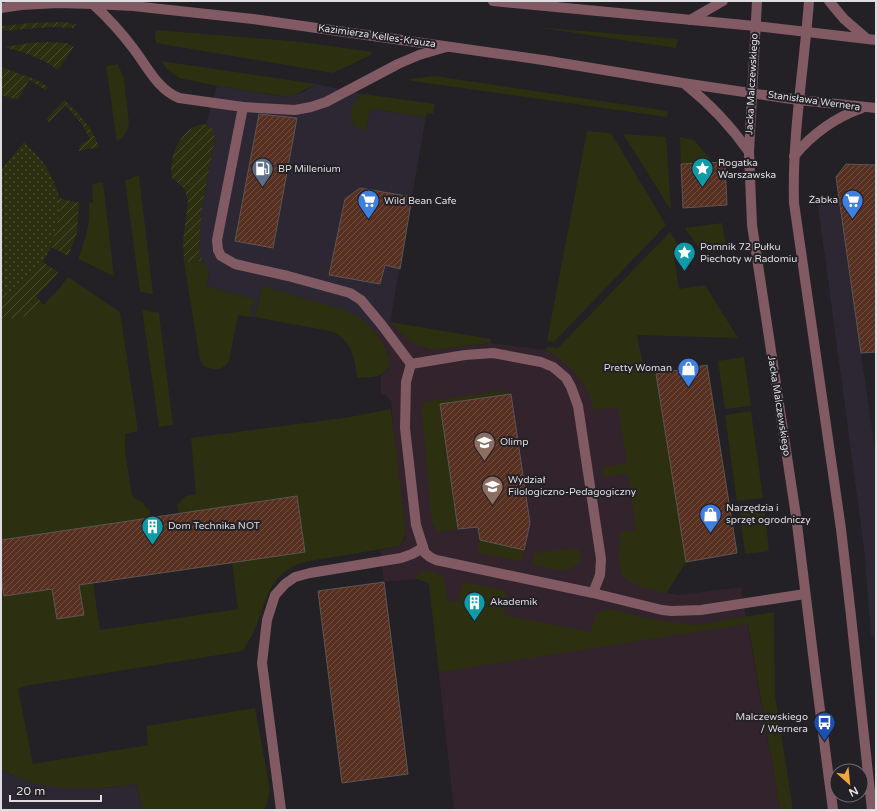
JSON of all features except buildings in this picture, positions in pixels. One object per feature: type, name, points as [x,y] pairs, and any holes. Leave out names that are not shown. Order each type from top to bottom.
[{"type":"street","points":[[493,1],[755,26],[871,39]]},
{"type":"street","points":[[690,20],[723,1]]},
{"type":"street","name":"Jacka Malczewskiego","points":[[757,1],[751,92],[749,152],[750,205],[796,516],[833,810]]},
{"type":"street","points":[[809,1],[798,100],[794,156],[794,203],[839,514],[853,628],[872,810]]},
{"type":"street","points":[[829,1],[844,19],[871,39]]},
{"type":"street","name":"Kazimierza Kelles-Krauza","points":[[1,8],[50,4],[93,4],[133,6],[253,19],[450,46],[683,83],[751,92]]},
{"type":"street","points":[[93,4],[111,21],[132,46],[158,82],[170,94],[179,98],[244,107],[295,110],[311,107],[326,102],[398,64],[419,55],[450,46]]},
{"type":"street","points":[[683,83],[719,114],[749,152]]},
{"type":"street","name":"Stanisława Wernera","points":[[751,92],[798,100],[864,108],[876,108]]},
{"type":"street","points":[[244,107],[217,240],[218,250],[221,256],[234,264],[288,276],[350,293],[361,300],[382,324],[411,364]]},
{"type":"street","points":[[794,156],[803,145],[825,126],[844,115],[864,108]]},
{"type":"street","points":[[411,364],[465,355],[493,353],[544,363],[553,367],[566,378],[578,406],[600,543],[602,568],[593,593]]},
{"type":"street","points":[[411,364],[406,382],[405,428],[416,525],[423,548],[430,557],[436,560],[672,611],[701,610],[805,594]]},
{"type":"street","points":[[281,810],[262,663],[267,620],[275,595],[285,584],[295,577],[310,573],[401,558],[423,548]]},
{"type":"shaded area","points":[[316,84],[363,94],[357,99],[366,129],[370,109],[426,117],[390,322],[377,335],[363,320],[350,313],[262,286],[255,317],[251,317],[254,299],[206,286],[210,272],[200,257],[199,249],[202,207],[215,138],[210,126],[206,124],[217,86],[286,97],[303,92]]},
{"type":"shaded area","points":[[838,195],[876,456],[876,636],[873,637],[871,637],[864,548],[817,198]]},
{"type":"shaded area","points":[[390,322],[425,349],[433,350],[490,343],[545,350],[637,335],[643,366],[656,374],[686,562],[666,593],[679,595],[741,587],[780,810],[454,810],[429,584],[419,579],[384,582],[380,550],[400,546],[406,533],[397,466],[391,401],[387,396],[381,394],[381,375],[387,371],[389,366],[388,353],[377,335]]},
{"type":"shaded area","points":[[1,769],[13,776],[59,787],[105,788],[137,784],[142,810],[1,810]]},
{"type":"green space","points":[[63,22],[76,24],[73,28],[52,27],[1,31],[1,26]]},
{"type":"green space","points":[[535,27],[678,39],[676,48]]},
{"type":"green space","points":[[156,30],[301,42],[373,52],[371,55],[333,73],[156,43]]},
{"type":"green space","points":[[29,43],[67,43],[74,47],[58,70],[32,56],[4,47]]},
{"type":"green space","points":[[161,61],[316,84],[294,95],[286,97],[217,86],[179,78],[168,70]]},
{"type":"green space","points":[[118,64],[124,79],[129,123],[125,134],[117,142],[106,66]]},
{"type":"green space","points":[[1,67],[37,80],[48,87],[46,90],[29,80],[18,100],[1,95]]},
{"type":"green space","points":[[435,76],[668,111],[667,117],[412,81],[409,79]]},
{"type":"green space","points":[[363,94],[435,104],[433,114],[427,113],[426,117],[370,109],[366,130],[356,128],[351,114],[355,101]]},
{"type":"green space","points":[[64,100],[85,121],[93,133],[99,147],[79,151],[80,145],[90,139],[82,124],[65,105],[49,122],[46,119]]},
{"type":"green space","points":[[202,124],[212,128],[215,138],[202,207],[199,249],[202,261],[184,262],[183,241],[188,200],[184,188],[172,178],[172,162],[177,145],[182,138],[194,127]]},
{"type":"green space","points":[[587,131],[611,133],[666,225],[554,342],[547,341]]},
{"type":"green space","points":[[623,134],[666,137],[671,210]]},
{"type":"green space","points":[[680,137],[694,140],[711,160],[711,162],[681,164]]},
{"type":"green space","points":[[24,142],[44,164],[56,186],[59,198],[57,228],[53,243],[37,270],[14,290],[1,297],[1,170]]},
{"type":"green space","points":[[139,175],[153,294],[140,292],[125,181]]},
{"type":"green space","points":[[103,182],[114,276],[78,259],[88,224],[89,203],[93,202],[92,184]]},
{"type":"green space","points":[[59,198],[79,203],[77,233],[68,256],[51,247],[58,220]]},
{"type":"green space","points":[[722,223],[726,247],[700,250],[685,228]]},
{"type":"green space","points":[[670,232],[684,254],[674,257],[679,289],[705,285],[738,338],[637,335],[643,366],[656,374],[686,562],[666,594],[630,581],[620,570],[619,548],[621,532],[636,530],[628,474],[604,477],[602,467],[627,463],[618,407],[594,410],[585,386],[575,373],[564,362],[545,350],[547,347],[558,348]]},
{"type":"green space","points":[[202,261],[210,269],[206,286],[254,299],[251,317],[238,315],[229,361],[226,365],[219,369],[210,368],[202,364],[200,360],[184,262]]},
{"type":"green space","points":[[42,262],[58,272],[36,296],[43,305],[59,289],[68,277],[120,312],[138,431],[125,434],[125,452],[132,495],[137,500],[143,502],[146,508],[150,510],[151,518],[1,540],[1,297],[37,270]]},
{"type":"green space","points":[[42,262],[58,272],[36,296],[43,305],[34,315],[1,320],[1,297],[13,291],[24,282],[34,273]]},
{"type":"green space","points":[[262,286],[340,309],[360,318],[374,331],[384,346],[388,354],[388,369],[377,376],[357,378],[354,358],[349,346],[334,332],[255,317]]},
{"type":"green space","points":[[142,309],[159,313],[173,425],[159,427]]},
{"type":"green space","points":[[390,322],[491,339],[490,343],[433,350],[427,349],[404,336]]},
{"type":"green space","points":[[744,357],[751,406],[725,409],[718,361]]},
{"type":"green space","points":[[505,390],[511,394],[440,404],[458,529],[437,532],[431,515],[422,412],[423,402]]},
{"type":"green space","points":[[391,409],[406,533],[400,546],[309,561],[296,565],[286,571],[279,577],[268,594],[255,630],[243,651],[25,686],[18,689],[33,764],[148,745],[146,726],[255,708],[270,790],[265,810],[142,810],[137,784],[102,788],[67,788],[32,783],[1,769],[1,578],[4,596],[93,583],[100,630],[238,609],[232,562],[305,551],[297,497],[179,514],[177,505],[186,496],[196,494],[191,438],[350,417]]},
{"type":"green space","points":[[751,411],[763,498],[737,501],[725,415]]},
{"type":"green space","points":[[764,505],[769,551],[745,554],[739,508]]},
{"type":"green space","points":[[480,539],[524,550],[521,560],[519,561],[479,553],[478,550]]},
{"type":"green space","points":[[578,548],[581,559],[571,568],[559,570],[532,564],[535,553]]},
{"type":"green space","points":[[431,570],[444,579],[447,601],[459,602],[462,582],[504,590],[507,599],[503,615],[591,632],[596,614],[603,610],[610,609],[656,620],[694,625],[774,612],[775,695],[793,810],[780,810],[748,624],[439,672],[429,584],[419,579],[415,579],[419,573]]},
{"type":"place","name":"BP Millenium","points":[[262,188]]},
{"type":"place","name":"Rogatka Warszawska","points":[[703,188]]},
{"type":"place","name":"Wild Bean Cafe","points":[[368,220]]},
{"type":"place","name":"Żabka","points":[[853,220]]},
{"type":"place","name":"Pomnik 72 Pułku Piechoty w Radomiu","points":[[684,272]]},
{"type":"place","name":"Pretty Woman","points":[[688,388]]},
{"type":"place","name":"Olimp","points":[[485,462]]},
{"type":"place","name":"Wydział Filologiczno-Pedagogiczny","points":[[493,506]]},
{"type":"place","name":"Narzędzia i sprzęt ogrodniczy","points":[[710,534]]},
{"type":"place","name":"Dom Technika NOT","points":[[153,546]]},
{"type":"place","name":"Akademik","points":[[475,622]]},
{"type":"place","name":"Malczewskiego / Wernera","points":[[824,742]]}]
